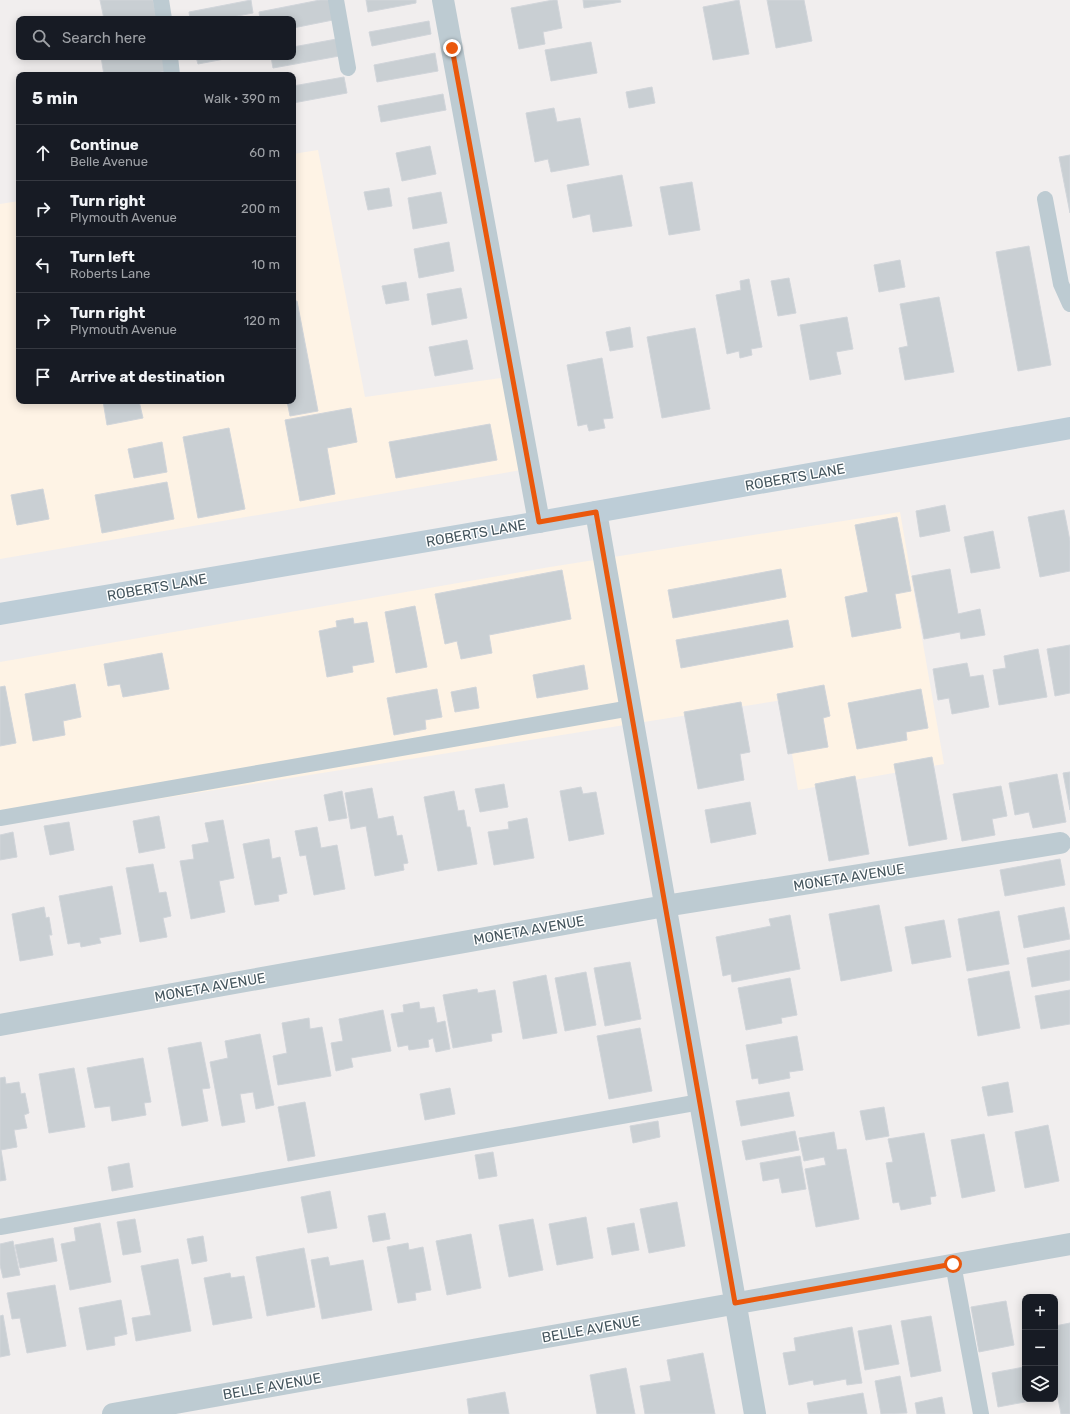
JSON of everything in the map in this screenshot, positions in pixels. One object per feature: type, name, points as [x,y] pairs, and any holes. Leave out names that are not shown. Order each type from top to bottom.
[{"type":"main road","name":"ROBERTS LANE","points":[[0,614],[539,522],[1070,428]]},
{"type":"street","points":[[443,0],[539,522]]},
{"type":"street","points":[[596,512],[755,1414]]},
{"type":"street","name":"MONETA AVENUE","points":[[0,1025],[665,906],[1060,843]]},
{"type":"street","name":"BELLE AVENUE","points":[[113,1414],[1070,1244]]},
{"type":"lane","points":[[161,0],[164,16]]},
{"type":"lane","points":[[336,0],[348,68]]},
{"type":"lane","points":[[170,60],[172,72]]},
{"type":"lane","points":[[1045,199],[1061,284],[1070,304]]},
{"type":"lane","points":[[0,818],[630,708]]},
{"type":"lane","points":[[0,1226],[700,1102]]},
{"type":"lane","points":[[953,1264],[981,1414]]},
{"type":"shaded area","points":[[318,150],[365,397],[522,375],[539,467],[0,559],[0,204],[16,201],[16,404],[296,404],[296,154]]},
{"type":"shaded area","points":[[900,512],[944,764],[798,790],[783,700],[0,824],[0,662],[550,567]]},
{"type":"building","points":[[100,0],[153,0],[156,16],[103,16]]},
{"type":"building","points":[[251,0],[253,13],[238,16],[190,16],[189,12]]},
{"type":"building","points":[[320,0],[330,0],[333,20],[296,27],[296,16],[260,16],[259,12]]},
{"type":"building","points":[[366,0],[416,0],[416,3],[368,12]]},
{"type":"building","points":[[557,0],[562,28],[543,32],[545,44],[519,49],[511,8]]},
{"type":"building","points":[[583,0],[620,0],[621,2],[584,8]]},
{"type":"building","points":[[739,0],[749,54],[713,60],[703,7]]},
{"type":"building","points":[[767,0],[804,0],[812,41],[776,48]]},
{"type":"building","points":[[429,21],[431,34],[372,46],[369,32]]},
{"type":"building","points":[[342,38],[345,55],[273,68],[272,60],[296,60],[296,46]]},
{"type":"building","points":[[591,42],[597,73],[551,81],[545,50]]},
{"type":"building","points":[[435,53],[438,71],[377,82],[374,65]]},
{"type":"building","points":[[102,60],[164,60],[166,71],[161,72],[104,72]]},
{"type":"building","points":[[197,60],[219,60],[198,64]]},
{"type":"building","points":[[344,77],[347,93],[296,102],[296,85]]},
{"type":"building","points":[[652,87],[655,103],[629,108],[626,92]]},
{"type":"building","points":[[443,94],[446,110],[381,122],[378,106]]},
{"type":"building","points":[[554,108],[557,122],[580,118],[589,165],[551,172],[548,159],[535,162],[526,113]]},
{"type":"building","points":[[430,146],[436,174],[402,181],[396,153]]},
{"type":"building","points":[[1070,155],[1070,213],[1059,157]]},
{"type":"building","points":[[622,175],[632,226],[593,232],[590,214],[573,218],[567,185]]},
{"type":"building","points":[[692,182],[700,230],[669,235],[660,187]]},
{"type":"building","points":[[389,188],[392,206],[368,210],[364,192]]},
{"type":"building","points":[[441,192],[447,223],[413,229],[408,198]]},
{"type":"building","points":[[449,242],[454,271],[419,278],[414,249]]},
{"type":"building","points":[[1029,246],[1051,365],[1018,371],[996,252]]},
{"type":"building","points":[[900,260],[905,287],[879,292],[874,265]]},
{"type":"building","points":[[789,278],[796,313],[778,316],[771,281]]},
{"type":"building","points":[[749,279],[762,347],[751,349],[752,355],[740,358],[739,351],[727,354],[716,295],[741,290],[740,281]]},
{"type":"building","points":[[406,282],[409,300],[386,304],[382,286]]},
{"type":"building","points":[[461,288],[467,318],[432,325],[427,294]]},
{"type":"building","points":[[939,297],[954,372],[905,380],[899,348],[908,346],[900,304]]},
{"type":"building","points":[[297,301],[318,411],[290,416],[288,404],[296,404]]},
{"type":"building","points":[[847,317],[853,349],[836,352],[841,374],[810,380],[800,325]]},
{"type":"building","points":[[630,327],[633,347],[610,351],[606,332]]},
{"type":"building","points":[[695,328],[710,409],[662,418],[647,337]]},
{"type":"building","points":[[467,340],[473,369],[435,376],[429,347]]},
{"type":"building","points":[[602,358],[613,418],[603,419],[605,428],[589,431],[587,424],[578,426],[567,365]]},
{"type":"building","points":[[104,404],[140,404],[143,418],[107,425]]},
{"type":"building","points":[[351,408],[357,442],[327,448],[335,494],[300,501],[285,420]]},
{"type":"building","points":[[490,424],[497,460],[396,478],[389,442]]},
{"type":"building","points":[[229,428],[245,509],[198,518],[183,437]]},
{"type":"building","points":[[162,442],[167,472],[134,478],[128,449]]},
{"type":"building","points":[[167,482],[174,519],[102,533],[95,495]]},
{"type":"building","points":[[43,489],[49,519],[17,525],[11,495]]},
{"type":"building","points":[[945,505],[950,531],[920,537],[916,511]]},
{"type":"building","points":[[1064,510],[1070,541],[1070,571],[1040,577],[1028,517]]},
{"type":"building","points":[[897,517],[911,591],[895,594],[901,628],[852,637],[845,597],[868,592],[855,525]]},
{"type":"building","points":[[993,531],[1000,568],[971,573],[964,537]]},
{"type":"building","points":[[781,569],[786,597],[673,618],[668,590]]},
{"type":"building","points":[[950,569],[958,614],[980,609],[985,635],[961,639],[960,632],[924,639],[912,576]]},
{"type":"building","points":[[562,570],[571,619],[489,635],[492,653],[461,659],[457,641],[445,644],[435,594]]},
{"type":"building","points":[[415,606],[427,667],[396,673],[385,612]]},
{"type":"building","points":[[353,618],[354,624],[367,622],[374,662],[352,666],[353,672],[327,677],[319,631],[337,627],[336,621]]},
{"type":"building","points":[[788,620],[793,647],[681,668],[676,640]]},
{"type":"building","points":[[1070,645],[1070,693],[1055,696],[1047,649]]},
{"type":"building","points":[[1038,649],[1047,697],[999,705],[993,670],[1006,668],[1004,656]]},
{"type":"building","points":[[162,653],[169,689],[123,697],[120,684],[108,686],[104,664]]},
{"type":"building","points":[[967,663],[970,677],[983,675],[989,707],[952,714],[949,698],[938,700],[933,669]]},
{"type":"building","points":[[584,665],[588,689],[537,698],[533,675]]},
{"type":"building","points":[[75,684],[81,717],[63,721],[65,735],[33,741],[25,694]]},
{"type":"building","points":[[824,685],[830,716],[823,718],[828,747],[788,754],[777,694]]},
{"type":"building","points":[[5,686],[16,743],[0,746],[0,687]]},
{"type":"building","points":[[476,687],[479,708],[455,712],[451,692]]},
{"type":"building","points":[[437,689],[442,717],[425,720],[426,729],[394,735],[387,698]]},
{"type":"building","points":[[921,689],[928,728],[906,732],[907,740],[857,749],[848,703]]},
{"type":"building","points":[[741,702],[750,752],[740,754],[744,780],[698,789],[684,712]]},
{"type":"building","points":[[932,757],[947,839],[909,846],[894,764]]},
{"type":"building","points":[[1070,772],[1070,810],[1063,773]]},
{"type":"building","points":[[1057,774],[1066,822],[1033,828],[1029,812],[1015,815],[1009,783]]},
{"type":"building","points":[[855,776],[869,854],[829,861],[815,784]]},
{"type":"building","points":[[504,784],[508,807],[480,812],[475,789]]},
{"type":"building","points":[[1001,786],[1007,816],[992,819],[995,835],[962,841],[953,794]]},
{"type":"building","points":[[581,787],[583,794],[596,792],[604,834],[569,841],[560,791]]},
{"type":"building","points":[[372,788],[378,819],[393,816],[397,836],[402,835],[408,863],[403,864],[404,870],[375,876],[366,826],[351,829],[345,793]]},
{"type":"building","points":[[342,791],[347,818],[329,821],[324,795]]},
{"type":"building","points":[[454,791],[458,811],[464,810],[467,827],[470,827],[477,864],[438,871],[424,797]]},
{"type":"building","points":[[750,802],[756,834],[711,843],[705,810]]},
{"type":"building","points":[[159,816],[165,848],[139,853],[133,821]]},
{"type":"building","points":[[527,818],[534,858],[494,865],[488,832],[509,829],[508,822]]},
{"type":"building","points":[[223,820],[234,878],[219,881],[225,912],[191,919],[180,861],[194,859],[192,845],[209,842],[205,823]]},
{"type":"building","points":[[69,822],[74,850],[50,855],[44,826]]},
{"type":"building","points":[[317,827],[321,848],[337,845],[345,889],[314,895],[306,855],[300,856],[295,831]]},
{"type":"building","points":[[13,832],[17,857],[0,860],[0,835]]},
{"type":"building","points":[[269,839],[272,859],[280,857],[287,893],[278,895],[279,901],[255,905],[243,844]]},
{"type":"building","points":[[1060,859],[1065,885],[1005,896],[1000,870]]},
{"type":"building","points":[[153,864],[159,893],[166,892],[171,916],[163,918],[167,937],[140,942],[126,868]]},
{"type":"building","points":[[112,886],[121,934],[99,938],[101,943],[81,947],[80,942],[68,944],[59,896]]},
{"type":"building","points":[[879,905],[892,971],[841,981],[829,914]]},
{"type":"building","points":[[44,907],[46,918],[49,917],[52,935],[49,935],[53,955],[20,961],[12,914]]},
{"type":"building","points":[[1064,907],[1070,939],[1024,948],[1018,916]]},
{"type":"building","points":[[999,911],[1009,964],[967,971],[958,919]]},
{"type":"building","points":[[790,915],[800,969],[732,982],[731,974],[723,976],[716,937],[771,926],[769,919]]},
{"type":"building","points":[[944,920],[951,957],[912,964],[905,927]]},
{"type":"building","points":[[1070,950],[1070,980],[1032,987],[1027,958]]},
{"type":"building","points":[[630,962],[641,1019],[605,1026],[594,968]]},
{"type":"building","points":[[1009,971],[1020,1028],[978,1036],[968,979]]},
{"type":"building","points":[[586,972],[596,1025],[565,1031],[555,978]]},
{"type":"building","points":[[546,975],[557,1033],[523,1039],[513,982]]},
{"type":"building","points":[[790,978],[797,1015],[781,1018],[782,1023],[746,1030],[738,988]]},
{"type":"building","points":[[477,989],[478,993],[495,990],[502,1032],[491,1034],[492,1041],[453,1048],[443,995]]},
{"type":"building","points":[[1070,990],[1070,1024],[1041,1029],[1035,996]]},
{"type":"building","points":[[419,1002],[420,1009],[434,1007],[437,1023],[445,1021],[450,1049],[436,1052],[433,1038],[428,1040],[429,1047],[409,1050],[408,1045],[398,1047],[391,1014],[404,1012],[403,1005]]},
{"type":"building","points":[[383,1010],[391,1051],[351,1058],[353,1067],[336,1071],[331,1043],[343,1041],[339,1019]]},
{"type":"building","points":[[309,1018],[310,1029],[322,1027],[331,1076],[278,1085],[273,1056],[287,1053],[282,1023]]},
{"type":"building","points":[[640,1028],[652,1091],[609,1099],[597,1036]]},
{"type":"building","points":[[260,1034],[274,1105],[256,1109],[253,1092],[240,1094],[245,1122],[222,1126],[210,1062],[228,1058],[225,1041]]},
{"type":"building","points":[[797,1036],[803,1070],[789,1072],[790,1078],[759,1084],[758,1078],[752,1079],[746,1045]]},
{"type":"building","points":[[201,1042],[210,1088],[202,1089],[208,1121],[182,1126],[168,1048]]},
{"type":"building","points":[[143,1058],[151,1102],[144,1103],[146,1115],[112,1121],[110,1106],[95,1108],[87,1068]]},
{"type":"building","points":[[74,1068],[85,1127],[49,1133],[39,1074]]},
{"type":"building","points":[[5,1077],[6,1084],[19,1082],[21,1094],[25,1093],[29,1113],[24,1115],[27,1128],[14,1130],[17,1147],[1,1150],[6,1180],[0,1181],[0,1078]]},
{"type":"building","points":[[1008,1082],[1013,1112],[988,1116],[982,1087]]},
{"type":"building","points":[[450,1088],[455,1114],[425,1120],[420,1094]]},
{"type":"building","points":[[789,1092],[794,1116],[741,1126],[736,1101]]},
{"type":"building","points":[[305,1102],[315,1156],[288,1161],[278,1107]]},
{"type":"building","points":[[884,1107],[889,1136],[866,1140],[860,1111]]},
{"type":"building","points":[[658,1121],[660,1137],[633,1143],[630,1126]]},
{"type":"building","points":[[1048,1125],[1059,1181],[1025,1188],[1015,1132]]},
{"type":"building","points":[[795,1131],[799,1150],[746,1160],[742,1141]]},
{"type":"building","points":[[834,1132],[837,1150],[846,1149],[859,1219],[816,1227],[805,1169],[826,1165],[824,1157],[804,1161],[799,1138]]},
{"type":"building","points":[[924,1133],[936,1196],[930,1197],[931,1204],[901,1210],[899,1202],[893,1203],[886,1163],[893,1162],[888,1139]]},
{"type":"building","points":[[984,1134],[995,1191],[962,1198],[951,1140]]},
{"type":"building","points":[[493,1152],[497,1176],[479,1179],[475,1155]]},
{"type":"building","points":[[800,1156],[806,1189],[782,1193],[779,1178],[763,1181],[760,1163]]},
{"type":"building","points":[[129,1163],[133,1187],[112,1191],[108,1167]]},
{"type":"building","points":[[330,1191],[337,1228],[308,1233],[301,1197]]},
{"type":"building","points":[[677,1202],[685,1246],[649,1253],[640,1209]]},
{"type":"building","points":[[385,1213],[390,1239],[373,1242],[368,1216]]},
{"type":"building","points":[[586,1217],[593,1258],[557,1265],[549,1224]]},
{"type":"building","points":[[135,1219],[141,1252],[123,1255],[117,1222]]},
{"type":"building","points":[[533,1219],[543,1270],[509,1277],[499,1225]]},
{"type":"building","points":[[100,1223],[111,1282],[70,1290],[61,1244],[76,1241],[74,1228]]},
{"type":"building","points":[[634,1223],[639,1250],[612,1255],[607,1228]]},
{"type":"building","points":[[471,1234],[481,1288],[447,1295],[436,1241]]},
{"type":"building","points":[[203,1236],[207,1261],[192,1264],[187,1239]]},
{"type":"building","points":[[53,1238],[57,1261],[20,1268],[15,1245]]},
{"type":"building","points":[[13,1241],[20,1275],[3,1278],[0,1265],[0,1244]]},
{"type":"building","points":[[408,1243],[409,1250],[423,1247],[431,1290],[415,1293],[416,1300],[398,1303],[387,1247]]},
{"type":"building","points":[[304,1248],[315,1307],[267,1316],[256,1257]]},
{"type":"building","points":[[328,1257],[330,1266],[363,1260],[372,1310],[322,1319],[311,1260]]},
{"type":"building","points":[[178,1259],[191,1331],[136,1341],[132,1318],[151,1315],[141,1266]]},
{"type":"building","points":[[230,1273],[231,1278],[244,1276],[252,1318],[213,1325],[204,1278]]},
{"type":"building","points":[[55,1285],[66,1346],[27,1353],[20,1318],[12,1319],[7,1293]]},
{"type":"building","points":[[121,1300],[127,1334],[114,1337],[115,1345],[87,1350],[79,1308]]},
{"type":"building","points":[[1006,1301],[1014,1345],[979,1352],[971,1307]]},
{"type":"building","points":[[3,1315],[10,1355],[0,1357],[0,1316]]},
{"type":"building","points":[[931,1316],[941,1371],[911,1377],[901,1321]]},
{"type":"building","points":[[1070,1323],[1070,1414],[1061,1414],[1058,1398],[1058,1325]]},
{"type":"building","points":[[891,1325],[899,1364],[865,1370],[858,1331]]},
{"type":"building","points":[[852,1327],[862,1383],[847,1385],[846,1379],[814,1385],[813,1380],[789,1385],[783,1353],[796,1351],[794,1338]]},
{"type":"building","points":[[703,1353],[715,1414],[645,1414],[640,1386],[671,1381],[667,1360]]},
{"type":"building","points":[[1022,1367],[1022,1402],[1025,1402],[998,1407],[992,1373]]},
{"type":"building","points":[[626,1368],[635,1414],[597,1414],[590,1375]]},
{"type":"building","points":[[900,1376],[907,1413],[881,1414],[875,1381]]},
{"type":"building","points":[[505,1392],[509,1414],[469,1414],[467,1399]]},
{"type":"building","points":[[863,1393],[867,1414],[809,1414],[807,1403]]},
{"type":"building","points":[[942,1397],[945,1414],[917,1414],[915,1403]]},
{"type":"route","points":[[452,48],[539,522],[596,512],[735,1303],[953,1264]]}]
